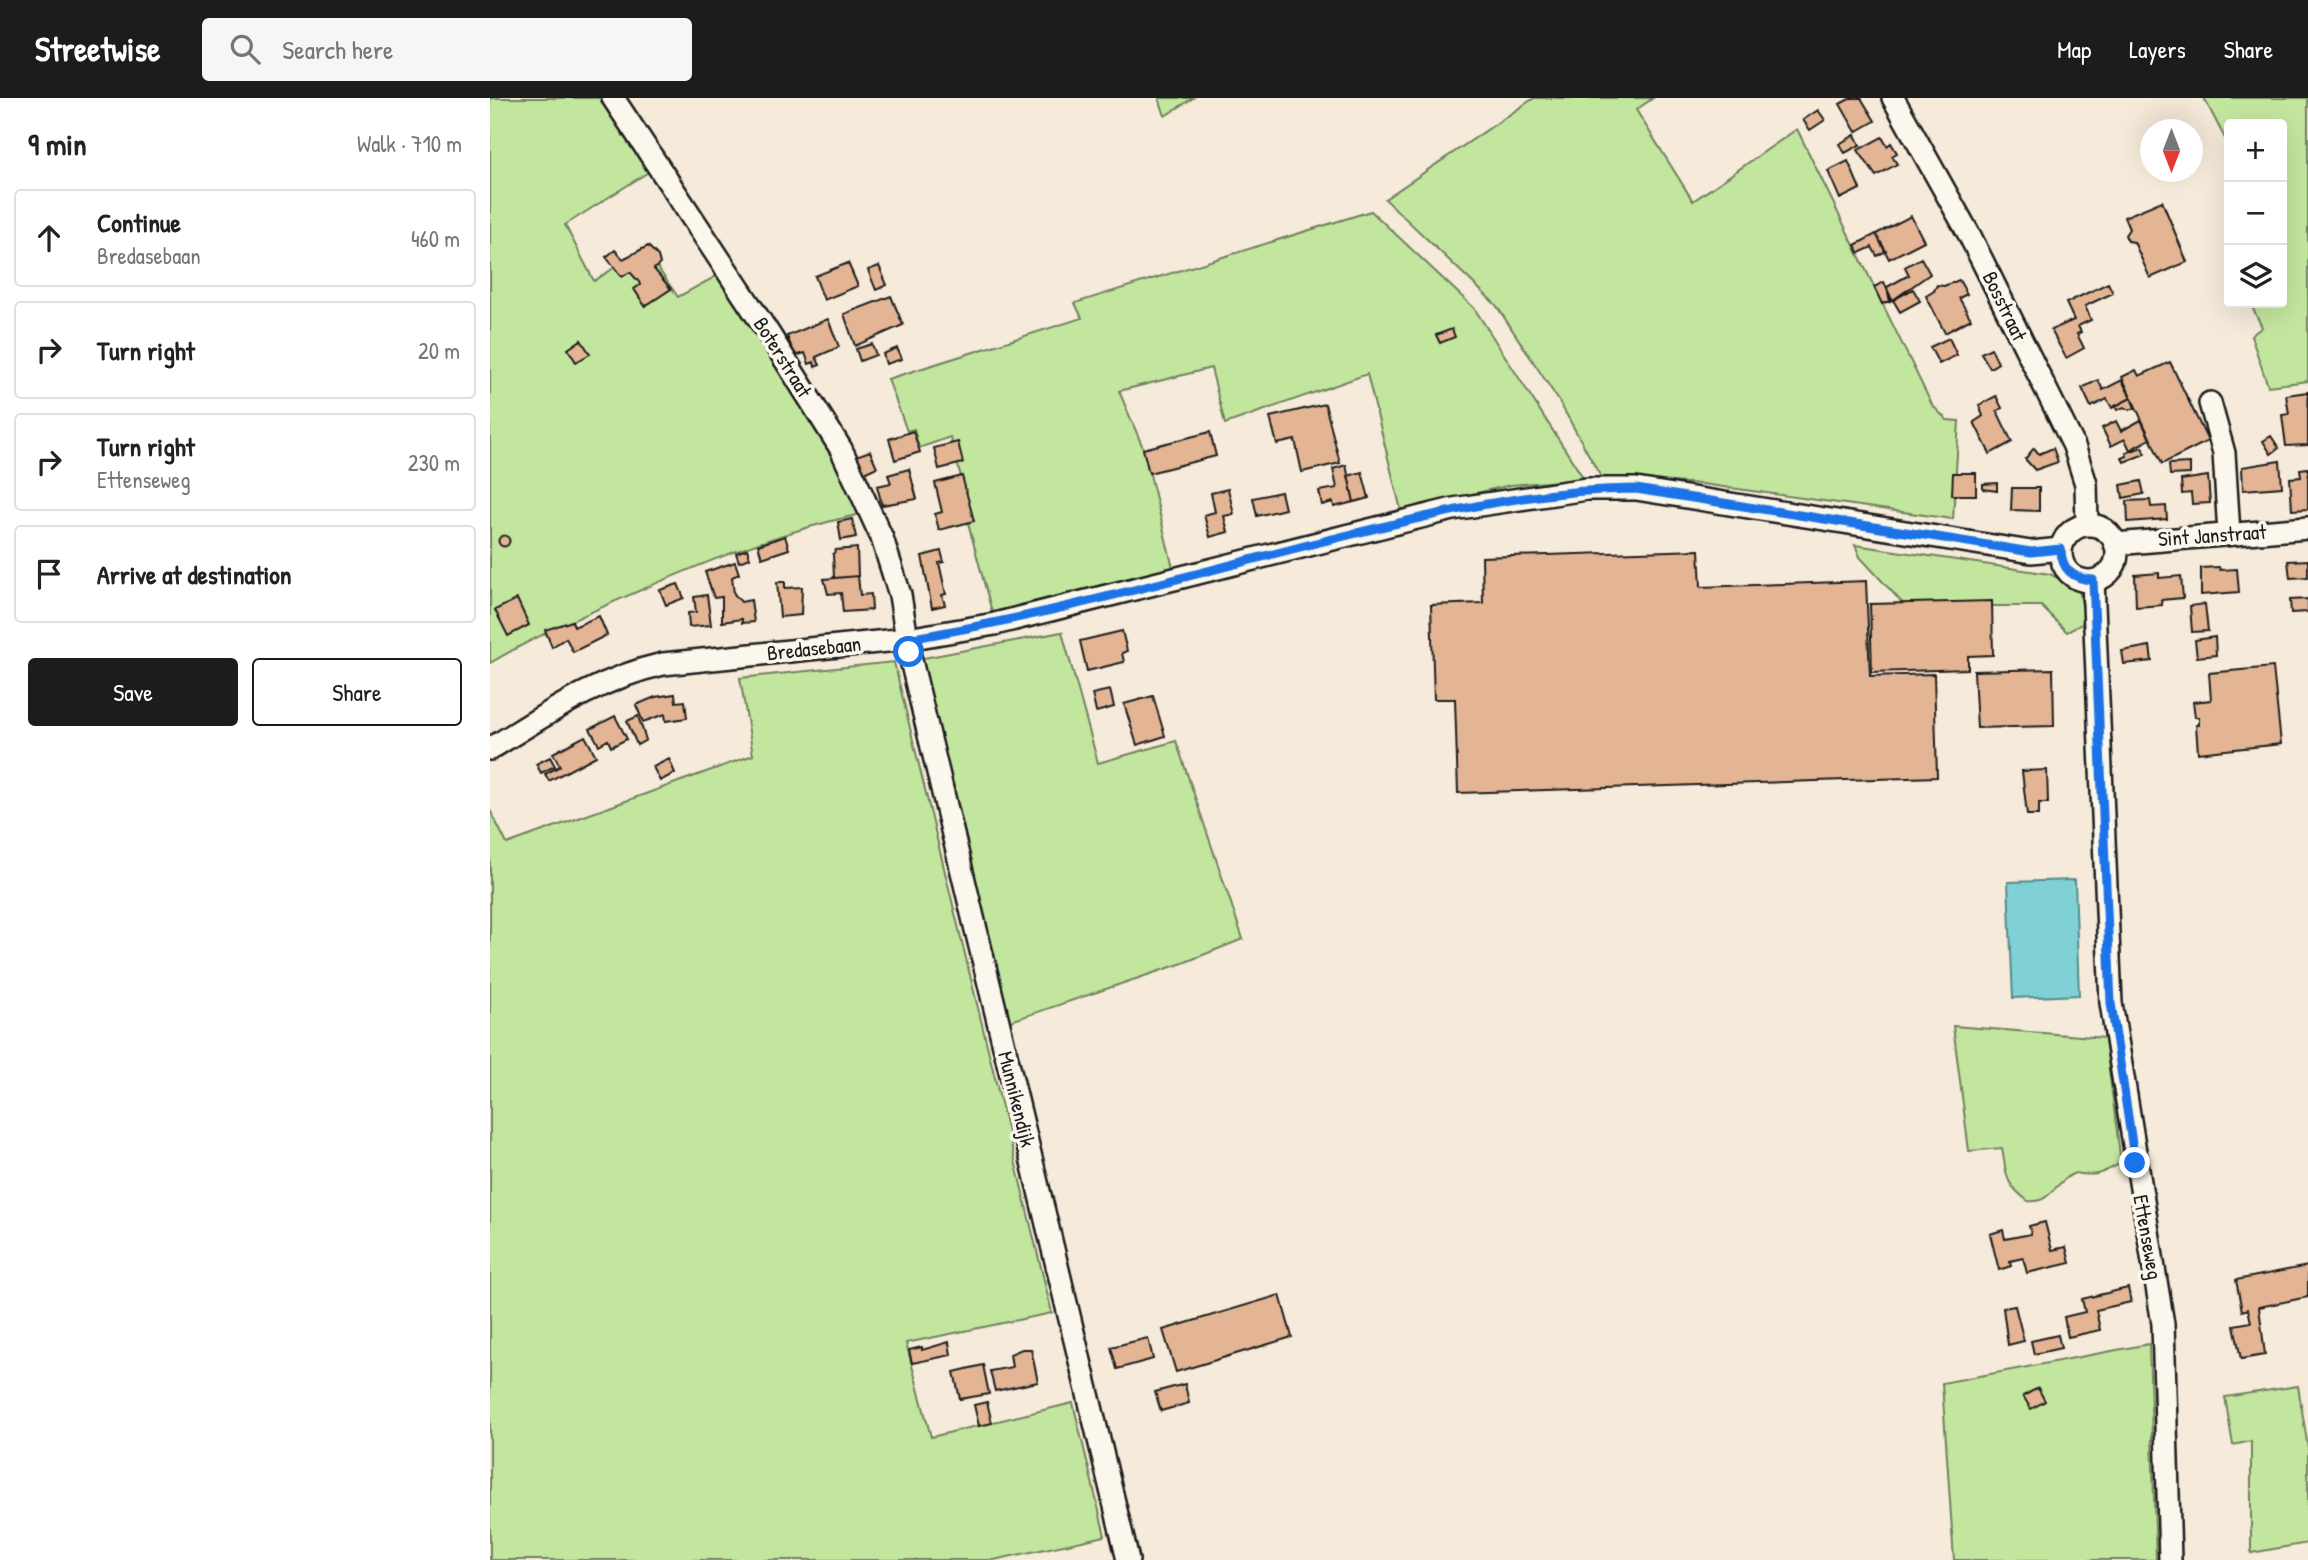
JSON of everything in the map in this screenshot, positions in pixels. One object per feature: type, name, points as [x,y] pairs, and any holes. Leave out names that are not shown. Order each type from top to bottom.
[{"type":"street","name":"Boterstraat","points":[[612,98],[769,334],[841,449],[882,538],[900,596],[907,639]]},
{"type":"street","name":"Bosstraat","points":[[1893,98],[1970,236],[2074,446],[2085,484],[2087,525]]},
{"type":"street","points":[[2210,403],[2224,453],[2229,534]]},
{"type":"street","name":"Bredasebaan","points":[[490,749],[596,685],[663,664],[907,639],[995,624],[1453,509],[1587,489],[1636,489],[2031,552],[2061,549]]},
{"type":"street","points":[[2087,525],[2099,527],[2109,534],[2115,544],[2113,566],[2106,575],[2093,580],[2071,574],[2063,565],[2061,549],[2066,537],[2075,529],[2087,525]]},
{"type":"street","name":"Sint Janstraat","points":[[2115,544],[2308,528]]},
{"type":"street","name":"Ettenseweg","points":[[2093,580],[2111,1003],[2135,1163],[2164,1324],[2170,1560]]},
{"type":"street","name":"Munnikendijk","points":[[907,639],[1128,1560]]},
{"type":"green space","points":[[490,98],[603,98],[650,171],[565,225],[594,281],[644,248],[678,297],[720,274],[848,483],[861,514],[774,538],[689,570],[561,626],[490,663]]},
{"type":"green space","points":[[1159,98],[1193,98],[1165,116]]},
{"type":"green space","points":[[1534,98],[1653,98],[1636,110],[1693,201],[1797,129],[1932,405],[1947,420],[1959,421],[1953,519],[1702,484],[1601,477],[1559,401],[1496,305],[1385,199]]},
{"type":"green space","points":[[2204,98],[2308,98],[2308,381],[2268,386],[2251,336],[2262,327],[2252,308],[2287,308],[2287,119],[2224,119],[2224,136]]},
{"type":"green space","points":[[1371,211],[1474,308],[1584,479],[1511,485],[1401,510],[1367,374],[1225,424],[1211,368],[1119,391],[1144,450],[1173,568],[992,612],[968,523],[973,520],[950,437],[919,448],[914,429],[907,431],[888,379],[1082,318],[1075,303]]},
{"type":"green space","points":[[1855,545],[2050,574],[2079,589],[2085,622],[2067,632],[2041,606],[1905,606],[1860,557]]},
{"type":"green space","points":[[1062,632],[1098,763],[1176,741],[1243,939],[1183,963],[1008,1022],[918,659]]},
{"type":"green space","points":[[894,662],[1052,1313],[906,1343],[931,1437],[1073,1403],[1105,1536],[994,1560],[490,1560],[490,810],[507,844],[753,755],[740,678]]},
{"type":"green space","points":[[1953,1026],[2105,1038],[2121,1163],[2098,1174],[2075,1173],[2068,1176],[2043,1199],[2028,1201],[2020,1195],[2008,1178],[2002,1148],[1969,1151]]},
{"type":"green space","points":[[2149,1344],[2156,1560],[1954,1560],[1942,1383]]},
{"type":"green space","points":[[2298,1386],[2308,1448],[2308,1543],[2251,1553],[2251,1441],[2233,1445],[2225,1397]]},
{"type":"water","points":[[2075,880],[2079,995],[2013,998],[2008,882]]},
{"type":"building","points":[[1851,98],[1861,98],[1875,121],[1856,132],[1840,104]]},
{"type":"building","points":[[1818,110],[1825,120],[1810,130],[1803,120]]},
{"type":"building","points":[[1855,135],[1860,145],[1845,153],[1839,144]]},
{"type":"building","points":[[1882,137],[1887,146],[1891,143],[1897,153],[1892,156],[1897,164],[1876,176],[1858,150]]},
{"type":"building","points":[[1848,161],[1860,189],[1840,199],[1828,171]]},
{"type":"building","points":[[2162,201],[2187,262],[2150,278],[2134,242],[2128,241],[2125,235],[2129,229],[2124,217]]},
{"type":"building","points":[[1911,216],[1924,241],[1889,259],[1876,234]]},
{"type":"building","points":[[1876,234],[1886,251],[1877,256],[1872,247],[1859,253],[1855,245]]},
{"type":"building","points":[[648,246],[658,256],[660,264],[654,269],[671,289],[645,306],[634,289],[640,285],[639,282],[630,272],[622,277],[606,257],[615,250],[623,259]]},
{"type":"building","points":[[1921,258],[1930,274],[1890,302],[1887,287],[1909,275],[1905,267]]},
{"type":"building","points":[[848,263],[858,286],[824,300],[815,276]]},
{"type":"building","points":[[879,266],[887,285],[876,290],[868,270]]},
{"type":"building","points":[[1959,280],[1967,294],[1959,298],[1971,319],[1945,333],[1926,296],[1934,291],[1937,285],[1944,286]]},
{"type":"building","points":[[1884,282],[1892,300],[1882,304],[1874,287]]},
{"type":"building","points":[[2108,283],[2113,293],[2085,306],[2091,320],[2078,326],[2081,332],[2077,334],[2084,348],[2066,358],[2051,330],[2074,320],[2066,303]]},
{"type":"building","points":[[1913,289],[1920,301],[1900,312],[1893,300]]},
{"type":"building","points":[[891,296],[903,325],[855,346],[844,314]]},
{"type":"building","points":[[828,319],[839,347],[816,357],[820,365],[815,367],[814,362],[809,364],[805,353],[795,356],[787,336]]},
{"type":"building","points":[[1452,329],[1455,337],[1440,343],[1436,335]]},
{"type":"building","points":[[1949,338],[1957,355],[1939,364],[1930,347]]},
{"type":"building","points":[[581,340],[590,354],[576,362],[568,349]]},
{"type":"building","points":[[872,344],[876,355],[860,361],[856,349]]},
{"type":"building","points":[[897,348],[902,359],[886,364],[883,354]]},
{"type":"building","points":[[1991,348],[1998,363],[1990,368],[1981,353]]},
{"type":"building","points":[[2170,362],[2208,441],[2162,464],[2122,377],[2136,370],[2139,376]]},
{"type":"building","points":[[2098,380],[2103,390],[2122,380],[2131,398],[2112,408],[2107,399],[2091,407],[2082,388]]},
{"type":"building","points":[[2308,392],[2308,445],[2286,446],[2282,415],[2289,414],[2286,395]]},
{"type":"building","points":[[1996,396],[2002,408],[1997,411],[2012,442],[1990,454],[1974,422],[1983,416],[1979,405]]},
{"type":"building","points":[[2131,398],[2135,408],[2130,410],[2124,407],[2117,410],[2115,406]]},
{"type":"building","points":[[1325,404],[1340,463],[1302,472],[1295,440],[1277,444],[1270,417]]},
{"type":"building","points":[[2141,420],[2150,439],[2130,450],[2125,439],[2111,446],[2102,428],[2116,421],[2121,431]]},
{"type":"building","points":[[913,431],[920,452],[895,460],[889,439]]},
{"type":"building","points":[[1210,432],[1216,456],[1149,473],[1143,449]]},
{"type":"building","points":[[2271,436],[2279,448],[2271,454],[2263,441]]},
{"type":"building","points":[[958,442],[963,463],[939,469],[934,448]]},
{"type":"building","points":[[2142,447],[2145,454],[2124,462],[2122,458],[2127,456],[2126,453]]},
{"type":"building","points":[[2034,448],[2039,454],[2053,448],[2058,462],[2035,470],[2025,459]]},
{"type":"building","points":[[870,451],[877,467],[864,473],[856,456]]},
{"type":"building","points":[[2280,461],[2282,487],[2243,490],[2242,467]]},
{"type":"building","points":[[2190,463],[2190,474],[2170,475],[2169,464]]},
{"type":"building","points":[[1346,465],[1354,502],[1334,507],[1333,502],[1322,505],[1319,491],[1337,488],[1333,469]]},
{"type":"building","points":[[2308,468],[2308,509],[2292,510],[2290,478],[2301,477],[2300,469]]},
{"type":"building","points":[[909,469],[917,499],[882,505],[877,486],[891,483],[888,475]]},
{"type":"building","points":[[1362,472],[1369,498],[1354,502],[1348,476]]},
{"type":"building","points":[[1953,473],[1976,473],[1976,495],[1952,495]]},
{"type":"building","points":[[962,476],[974,521],[939,530],[935,514],[942,512],[935,483]]},
{"type":"building","points":[[2208,476],[2210,503],[2192,504],[2191,493],[2182,494],[2181,480]]},
{"type":"building","points":[[2141,481],[2144,494],[2123,498],[2121,485]]},
{"type":"building","points":[[1997,483],[1997,491],[1983,489],[1983,484]]},
{"type":"building","points":[[2012,488],[2039,488],[2039,511],[2011,510]]},
{"type":"building","points":[[1228,489],[1234,514],[1224,516],[1228,532],[1210,537],[1204,515],[1215,512],[1211,493]]},
{"type":"building","points":[[1281,492],[1285,509],[1257,516],[1253,498]]},
{"type":"building","points":[[2150,500],[2151,507],[2166,506],[2167,519],[2128,522],[2127,501]]},
{"type":"building","points":[[852,519],[856,537],[841,540],[838,522]]},
{"type":"building","points":[[504,535],[510,541],[504,547],[498,541]]},
{"type":"building","points":[[785,536],[789,549],[762,558],[758,545]]},
{"type":"building","points":[[857,548],[858,576],[834,578],[833,554],[836,550]]},
{"type":"building","points":[[747,549],[750,558],[739,562],[736,553]]},
{"type":"building","points":[[1699,550],[1701,587],[1866,581],[1870,676],[1934,674],[1937,777],[1458,793],[1455,699],[1434,699],[1431,605],[1483,603],[1482,557]]},
{"type":"building","points":[[941,551],[944,562],[939,563],[946,594],[942,595],[945,605],[932,608],[922,556]]},
{"type":"building","points":[[2308,560],[2308,577],[2290,578],[2288,561]]},
{"type":"building","points":[[735,562],[739,574],[732,577],[734,594],[741,602],[751,600],[754,622],[742,623],[742,619],[722,622],[722,597],[714,598],[705,572]]},
{"type":"building","points":[[2219,567],[2220,570],[2237,569],[2239,592],[2201,595],[2201,568]]},
{"type":"building","points":[[2159,573],[2159,578],[2181,576],[2183,598],[2161,600],[2162,605],[2136,607],[2135,575]]},
{"type":"building","points":[[858,576],[860,595],[871,594],[872,610],[843,612],[841,593],[828,594],[824,579]]},
{"type":"building","points":[[777,582],[785,582],[785,588],[802,587],[801,615],[780,617]]},
{"type":"building","points":[[678,584],[684,598],[666,605],[660,590]]},
{"type":"building","points":[[707,595],[711,625],[689,627],[688,613],[696,612],[694,597]]},
{"type":"building","points":[[517,599],[529,625],[508,636],[495,610]]},
{"type":"building","points":[[2308,599],[2308,612],[2291,613],[2290,600]]},
{"type":"building","points":[[1992,601],[1993,655],[1968,656],[1968,669],[1872,672],[1870,604]]},
{"type":"building","points":[[2205,604],[2208,631],[2192,632],[2190,606]]},
{"type":"building","points":[[599,616],[607,635],[573,652],[566,638],[552,647],[545,630],[572,621],[574,627]]},
{"type":"building","points":[[1122,631],[1127,651],[1122,653],[1124,662],[1087,671],[1080,641]]},
{"type":"building","points":[[2215,637],[2216,655],[2197,657],[2195,640]]},
{"type":"building","points":[[2150,646],[2152,661],[2124,664],[2122,651]]},
{"type":"building","points":[[2273,667],[2281,744],[2198,753],[2196,725],[2199,725],[2199,717],[2195,717],[2193,702],[2211,700],[2209,673]]},
{"type":"building","points":[[2053,669],[2054,726],[1977,728],[1974,671]]},
{"type":"building","points":[[1110,690],[1114,707],[1096,712],[1092,694]]},
{"type":"building","points":[[675,694],[676,702],[685,701],[687,718],[666,721],[665,714],[643,722],[636,705],[655,697]]},
{"type":"building","points":[[1153,696],[1165,736],[1137,745],[1124,704]]},
{"type":"building","points":[[615,716],[627,739],[611,747],[608,740],[599,745],[590,729]]},
{"type":"building","points":[[638,716],[646,740],[637,745],[627,721]]},
{"type":"building","points":[[585,736],[596,756],[549,781],[545,774],[560,766],[553,753]]},
{"type":"building","points":[[550,757],[555,766],[541,773],[536,764]]},
{"type":"building","points":[[669,759],[675,773],[660,781],[653,767]]},
{"type":"building","points":[[2047,770],[2048,803],[2039,803],[2039,815],[2027,815],[2022,771]]},
{"type":"building","points":[[2045,1222],[2052,1250],[2066,1247],[2070,1263],[2027,1273],[2023,1258],[2010,1261],[2011,1266],[1999,1270],[1990,1234],[2003,1230],[2005,1239],[2031,1234],[2029,1226]]},
{"type":"building","points":[[2308,1266],[2308,1297],[2259,1307],[2265,1355],[2241,1359],[2234,1325],[2251,1322],[2248,1309],[2242,1311],[2236,1280]]},
{"type":"building","points":[[2128,1288],[2131,1302],[2096,1310],[2100,1330],[2068,1337],[2064,1317],[2085,1312],[2082,1299]]},
{"type":"building","points":[[1280,1295],[1292,1337],[1176,1372],[1163,1330]]},
{"type":"building","points":[[2015,1306],[2024,1341],[2008,1345],[2003,1308]]},
{"type":"building","points":[[2058,1335],[2061,1348],[2034,1354],[2031,1341]]},
{"type":"building","points":[[1148,1338],[1153,1359],[1117,1369],[1111,1347]]},
{"type":"building","points":[[949,1342],[951,1355],[912,1363],[909,1350],[922,1347],[922,1350]]},
{"type":"building","points":[[1031,1349],[1038,1382],[995,1391],[990,1371],[1012,1367],[1010,1354]]},
{"type":"building","points":[[983,1365],[989,1394],[960,1399],[954,1372]]},
{"type":"building","points":[[1185,1384],[1189,1403],[1161,1411],[1155,1392]]},
{"type":"building","points":[[2038,1388],[2045,1401],[2031,1409],[2023,1396]]},
{"type":"building","points":[[987,1402],[992,1423],[979,1426],[974,1405]]},
{"type":"route","points":[[909,652],[907,639],[995,624],[1453,509],[1587,489],[1636,489],[1933,534],[2031,552],[2061,549],[2063,565],[2071,574],[2081,580],[2093,580],[2111,1003],[2135,1163]]}]
